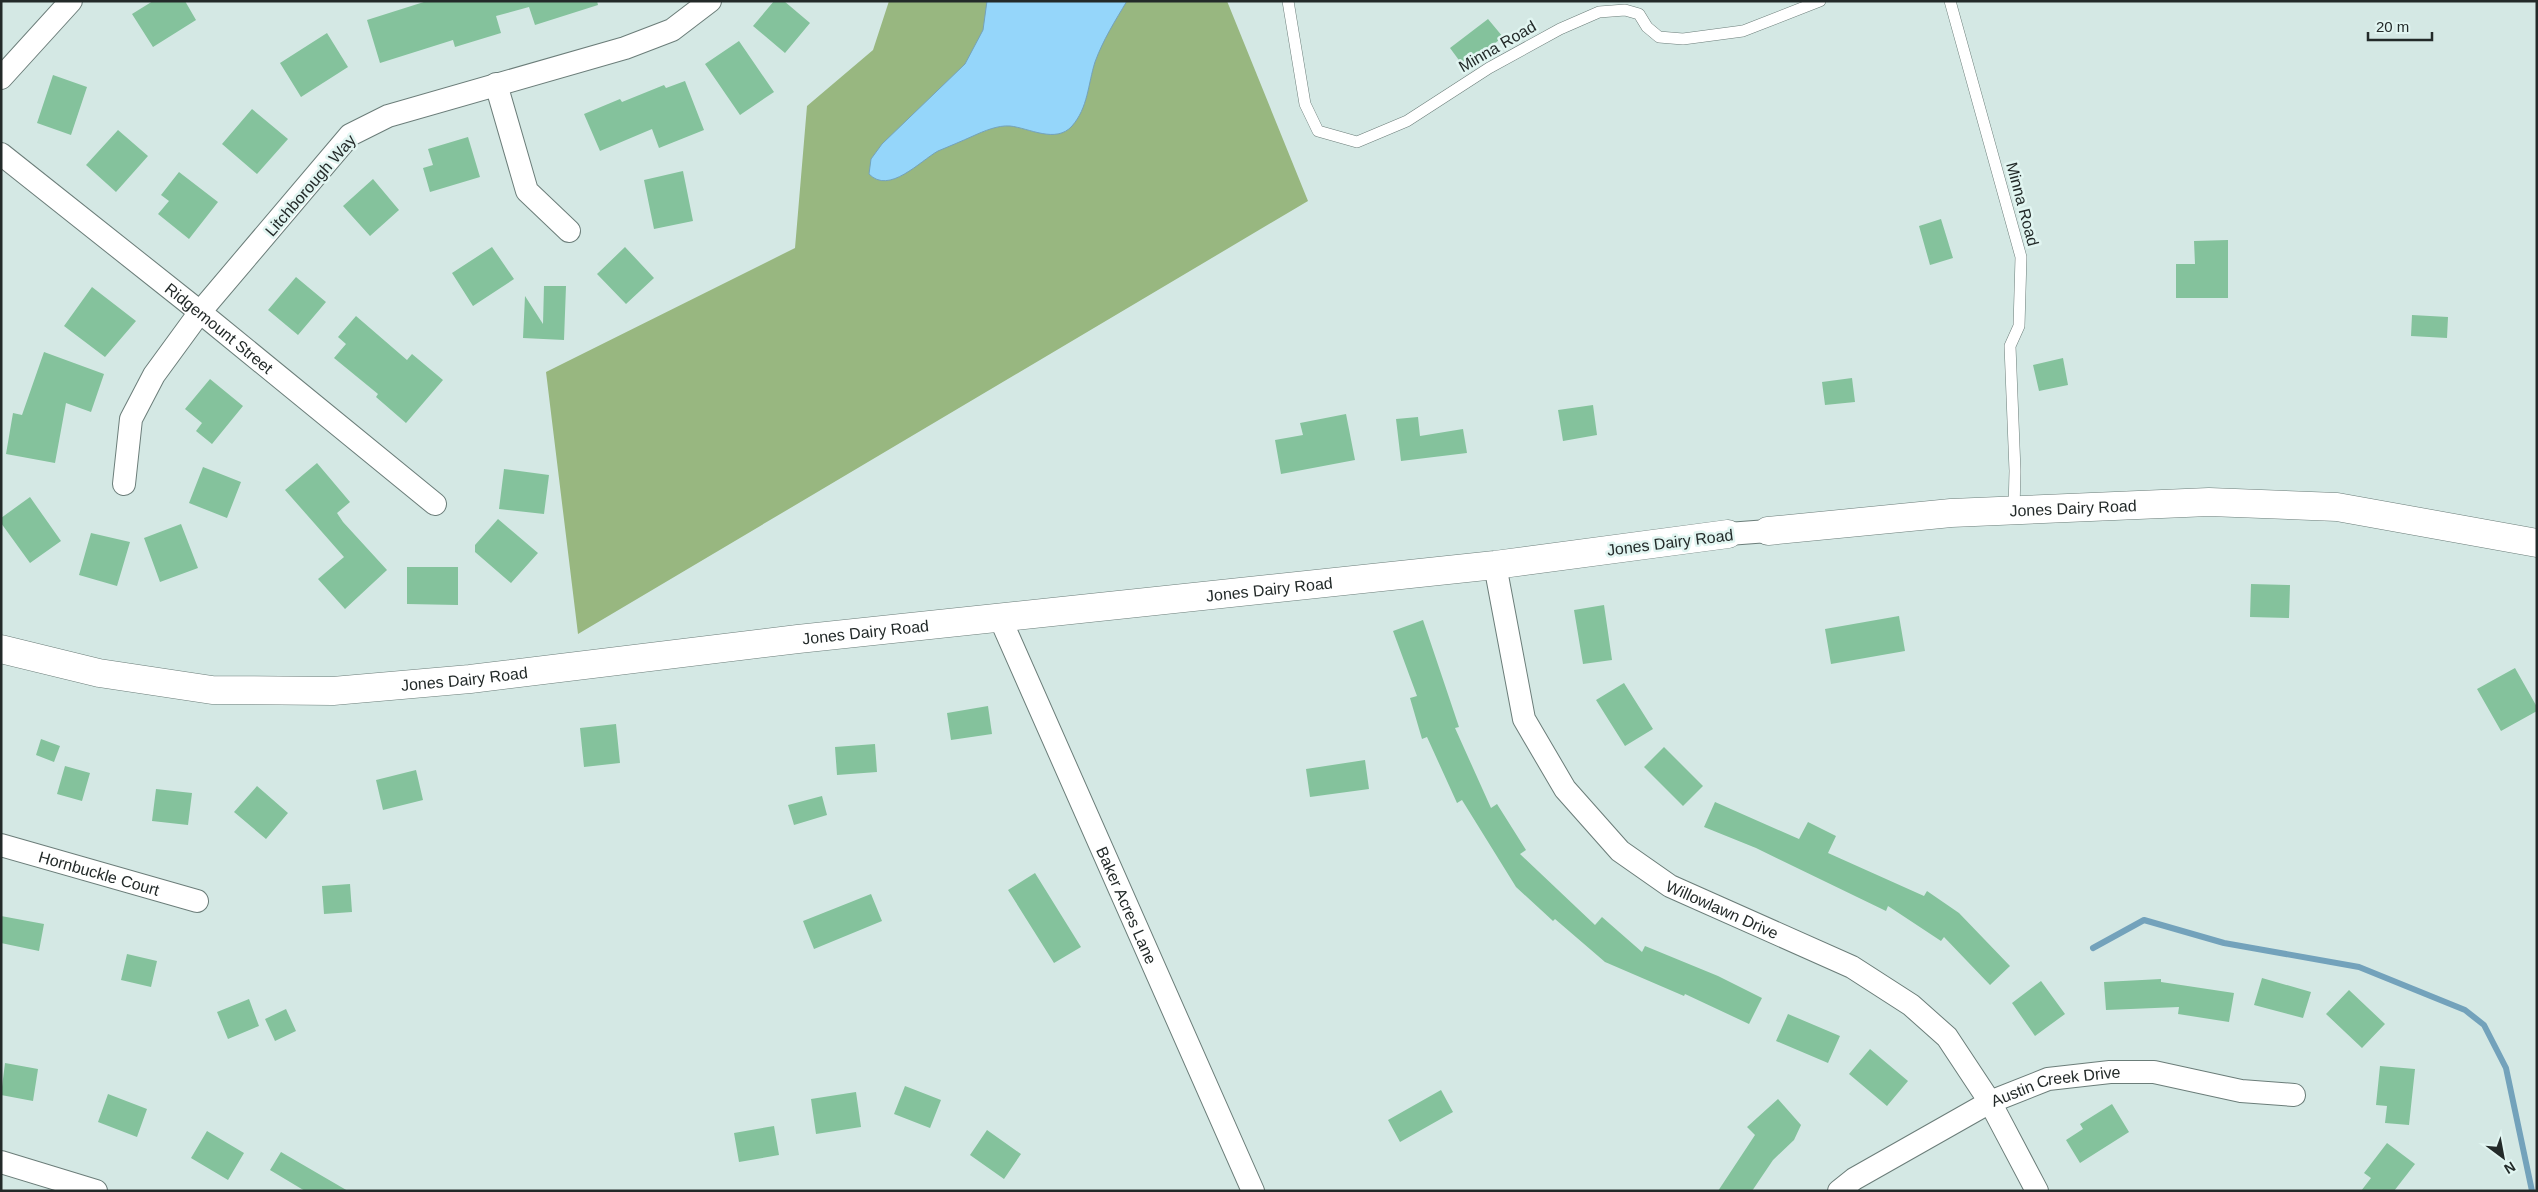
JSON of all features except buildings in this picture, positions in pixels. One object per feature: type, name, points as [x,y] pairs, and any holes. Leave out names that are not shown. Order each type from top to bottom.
[{"type":"street","points":[[1,78],[71,1]]},
{"type":"street","name":"Litchborough Way","points":[[124,484],[132,419],[154,375],[200,312],[350,135],[388,116],[625,48],[672,30],[710,1]]},
{"type":"street","points":[[496,84],[528,191],[569,230]]},
{"type":"street","name":"Ridgemount Street","points":[[1,154],[200,312],[434,504]]},
{"type":"street","name":"Jones Dairy Road","points":[[1,649],[99,673],[212,690],[333,691],[470,679],[798,639],[1495,565],[1728,534],[1951,512],[2209,502],[2337,507],[2537,544]]},
{"type":"street","name":"Willowlawn Drive","points":[[1495,565],[1524,718],[1564,789],[1620,851],[1670,886],[1852,967],[1911,1005],[1947,1037],[1990,1102],[2037,1191]]},
{"type":"street","name":"Baker Acres Lane","points":[[1000,618],[1252,1191]]},
{"type":"street","name":"Hornbuckle Court","points":[[1,845],[198,901]]},
{"type":"street","name":"Austin Creek Drive","points":[[1839,1191],[1854,1179],[1990,1102],[2048,1079],[2119,1072],[2154,1072],[2241,1091],[2294,1095]]},
{"type":"street","points":[[1,1162],[96,1191]]},
{"type":"lane","name":"Minna Road","points":[[1288,1],[1305,104],[1318,131],[1357,142],[1407,120],[1490,68],[1560,29],[1599,12],[1625,10],[1640,14],[1647,27],[1660,37],[1683,39],[1743,31],[1820,1]]},
{"type":"lane","name":"Minna Road","points":[[1950,1],[2021,258],[2019,326],[2010,346],[2015,471],[2014,510]]},
{"type":"green space","points":[[889,1],[1227,1],[1308,201],[578,634],[546,372],[795,248],[807,106],[873,50]]},
{"type":"water","points":[[987,1],[1127,1],[1098,54],[1087,96],[1077,119],[1066,131],[1058,134],[1042,134],[1010,126],[996,127],[938,151],[895,179],[886,181],[877,179],[869,174],[871,159],[882,144],[965,64],[983,30]]},
{"type":"waterway","points":[[2093,948],[2144,920],[2224,943],[2359,967],[2465,1010],[2484,1025],[2506,1068],[2532,1191]]}]
